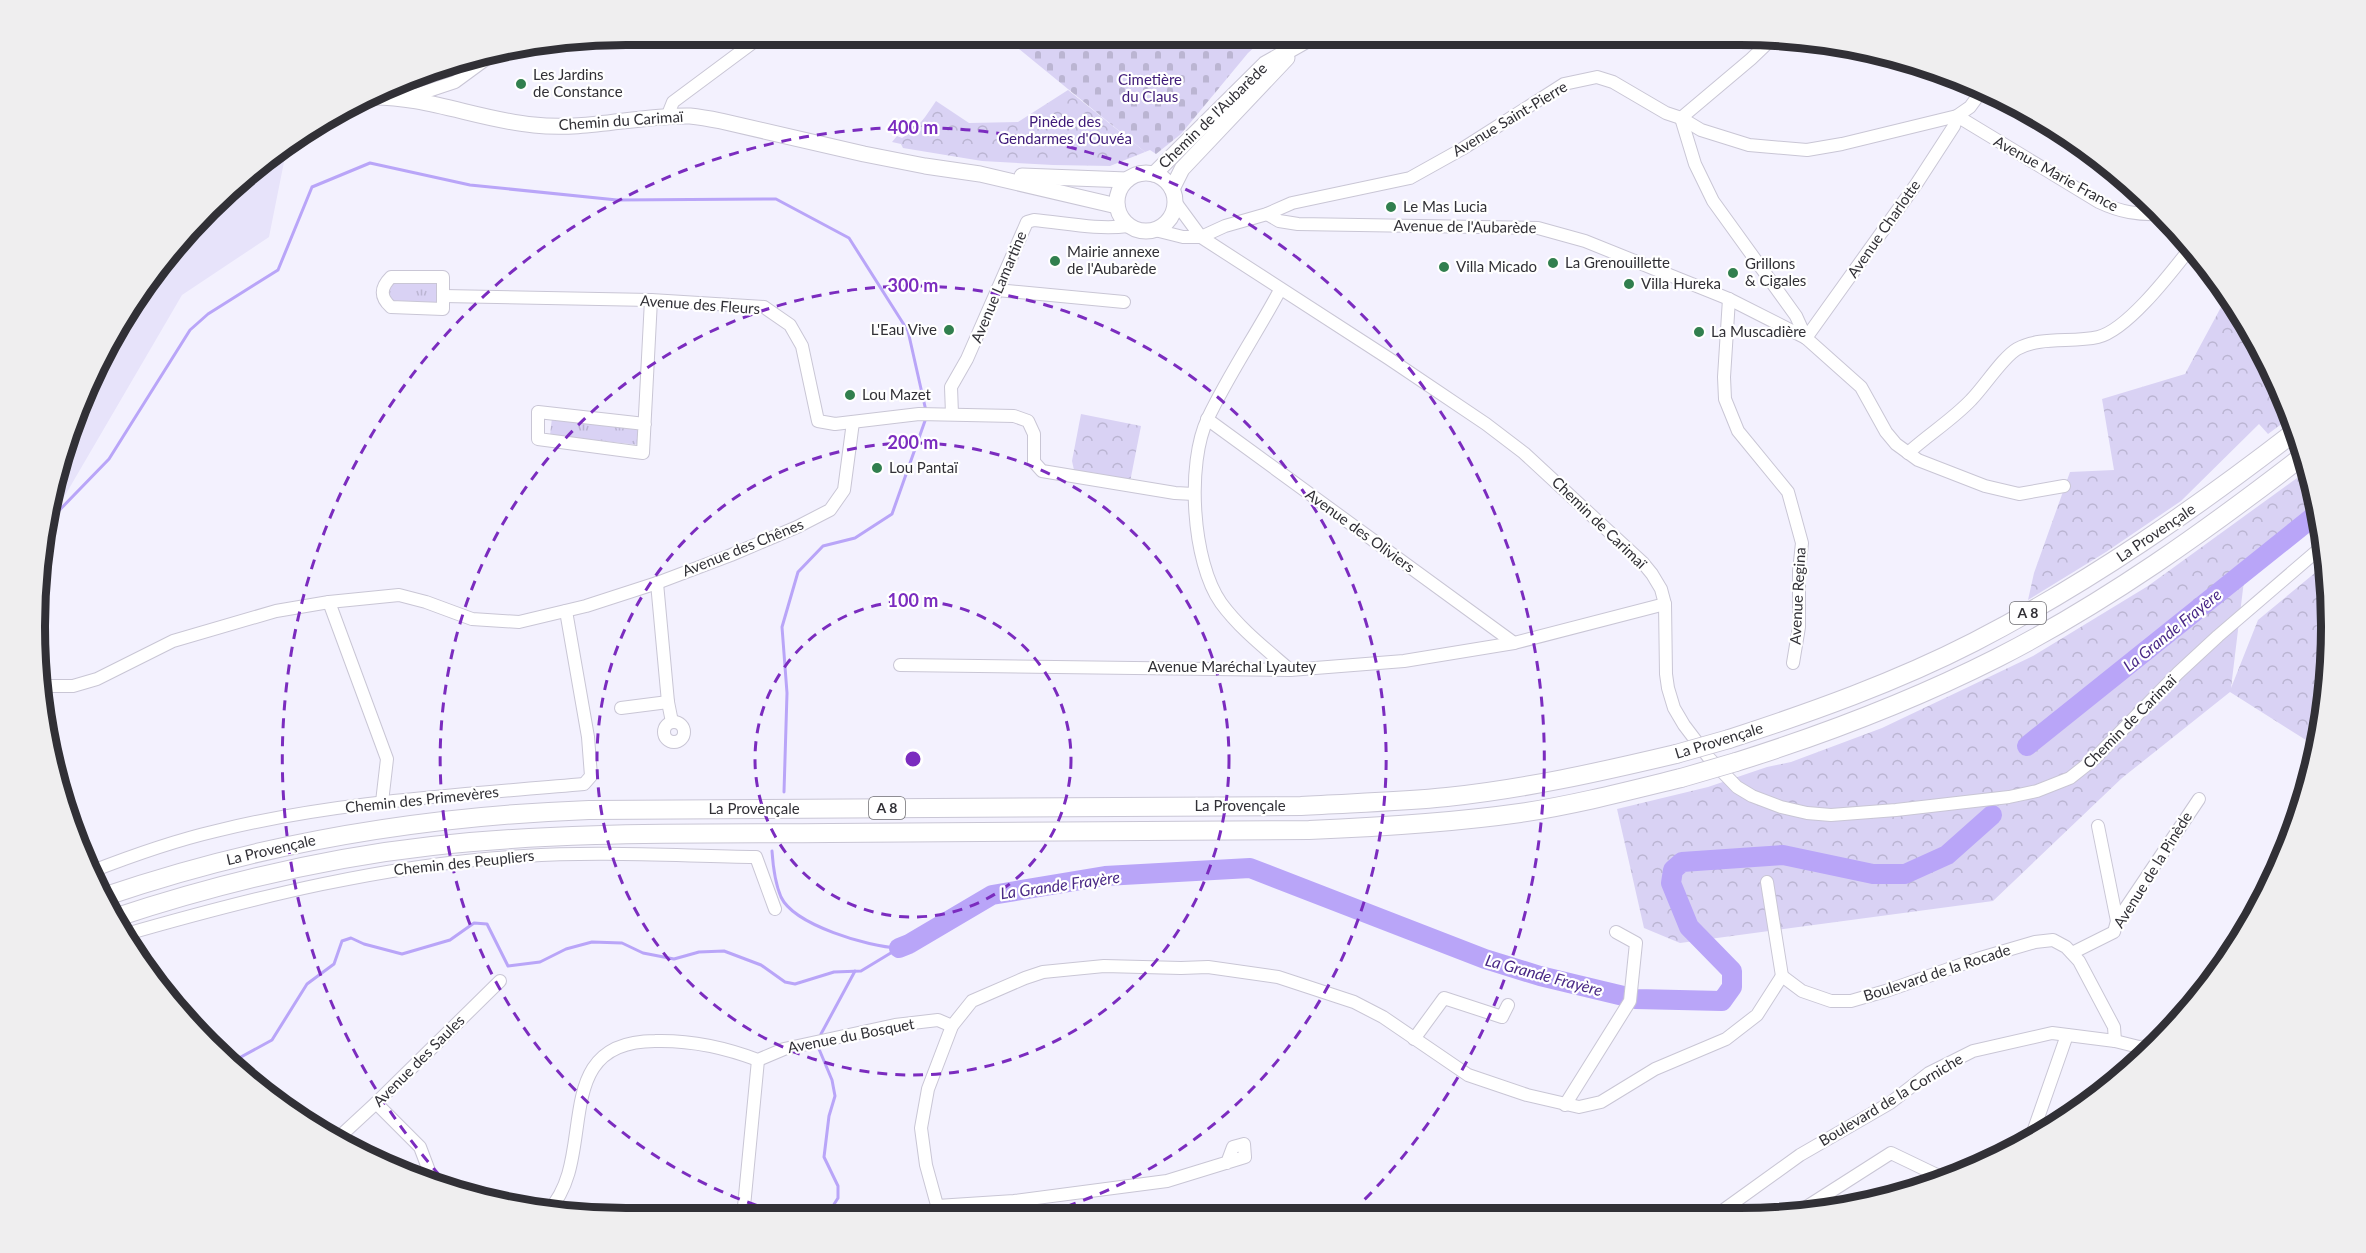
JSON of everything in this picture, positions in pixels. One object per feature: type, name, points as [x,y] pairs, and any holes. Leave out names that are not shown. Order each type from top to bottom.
[{"type":"highway","name":"La Provençale","points":[[111,895],[195,868],[308,841],[403,825],[472,817],[589,810],[1300,806],[1447,797],[1568,778],[1676,754],[1729,739],[1828,705],[1906,674],[2034,610],[2142,544],[2289,436]]},
{"type":"highway","name":"La Provençale","points":[[122,915],[215,887],[317,864],[431,846],[507,839],[572,835],[1309,830],[1391,826],[1521,812],[1592,799],[1681,778],[1800,742],[1934,688],[1998,658],[2112,593],[2235,508],[2296,461]]},
{"type":"main road","name":"Chemin de l'Aubarède","points":[[1154,174],[1265,64],[1298,45]]},
{"type":"main road","name":"Chemin de l'Aubarède","points":[[1174,196],[1182,170],[1303,45]]},
{"type":"main road","name":"Chemin du Carimaï","points":[[393,95],[483,117],[535,126],[586,125],[691,116],[864,154],[980,174],[1117,206]]},
{"type":"main road","points":[[1145,173],[1154,174],[1162,177],[1174,196],[1170,220],[1155,230],[1141,231],[1128,226],[1119,213],[1117,206],[1121,187],[1127,180],[1145,173]]},
{"type":"main road","name":"Chemin du Carimaï","points":[[980,174],[1127,180]]},
{"type":"street","points":[[667,117],[673,102],[750,45]]},
{"type":"street","points":[[1765,46],[1681,118],[1695,164],[1713,201],[1796,316],[1806,338]]},
{"type":"street","points":[[393,95],[455,82],[479,64]]},
{"type":"street","name":"Avenue Saint-Pierre","points":[[1201,237],[1225,226],[1267,214],[1292,203],[1410,178],[1564,84],[1597,77],[1613,82],[1666,113],[1681,118],[1701,130],[1749,145],[1807,150],[1842,144],[1957,116]]},
{"type":"street","points":[[1957,116],[1970,107],[1978,96]]},
{"type":"street","name":"Avenue Marie France","points":[[1957,116],[2099,202],[2119,212],[2151,215]]},
{"type":"street","name":"Avenue Charlotte","points":[[1806,338],[1917,183],[1954,126],[1957,116]]},
{"type":"street","name":"Chemin de Carimaï","points":[[1174,196],[1201,237],[1486,424],[1524,453],[1643,563],[1652,574],[1665,604],[1666,674],[1674,708],[1709,758],[1737,787],[1769,803],[1807,813],[1831,815],[1873,812],[2009,797],[2037,791],[2070,778],[2094,759],[2178,673],[2218,636],[2316,552]]},
{"type":"street","name":"Avenue de l'Aubarède","points":[[1267,214],[1279,221],[1298,224],[1538,228],[1585,241],[1729,299],[1806,338],[1861,387],[1886,432],[1918,460],[1984,486],[2019,494],[2064,486]]},
{"type":"street","name":"Avenue Lamartine","points":[[952,414],[951,387],[967,359],[1027,222],[1034,220],[1083,224],[1098,228],[1128,226]]},
{"type":"street","points":[[1155,230],[1183,237],[1201,237]]},
{"type":"street","points":[[1908,453],[1966,405],[2015,350],[2031,343],[2100,336],[2113,329],[2159,288],[2186,254]]},
{"type":"street","points":[[391,277],[443,277],[443,296],[443,309],[391,308],[384,301],[381,292],[391,277]]},
{"type":"street","points":[[998,290],[1124,302]]},
{"type":"street","points":[[1280,290],[1207,419],[1198,455],[1194,494],[1202,564],[1221,602],[1250,635],[1290,670]]},
{"type":"street","name":"Avenue des Fleurs","points":[[443,296],[651,300],[764,307],[790,326],[802,346],[818,421],[827,424],[919,414],[1014,416],[1028,421],[1035,434],[1034,462],[1042,471],[1175,493],[1194,494]]},
{"type":"street","name":"Avenue Regina","points":[[1729,299],[1724,377],[1725,399],[1738,431],[1788,492],[1802,543],[1799,571],[1799,627],[1792,663]]},
{"type":"street","points":[[645,424],[538,412],[538,439],[643,453],[645,424],[651,300]]},
{"type":"street","name":"Avenue des Oliviers","points":[[1207,419],[1514,643]]},
{"type":"street","name":"Avenue des Chênes","points":[[48,686],[73,686],[97,679],[173,641],[276,611],[329,602],[399,595],[472,619],[519,622],[566,611],[657,583],[788,531],[830,510],[844,490],[853,422]]},
{"type":"street","points":[[657,583],[668,702],[672,722]]},
{"type":"street","points":[[329,602],[387,759],[382,802]]},
{"type":"street","name":"Avenue Maréchal Lyautey","points":[[900,665],[1290,670],[1404,661],[1514,643],[1665,604]]},
{"type":"street","name":"Chemin des Primevères","points":[[98,869],[128,857],[213,831],[283,816],[382,802],[584,784],[591,777],[588,737],[566,611]]},
{"type":"street","points":[[621,708],[668,702]]},
{"type":"street","name":"Avenue de la Pinède","points":[[2072,953],[2114,932],[2117,921],[2199,799]]},
{"type":"street","points":[[2098,826],[2117,921]]},
{"type":"street","name":"Chemin des Peupliers","points":[[132,932],[253,899],[344,879],[472,860],[545,854],[756,857],[776,909]]},
{"type":"street","points":[[937,1208],[926,1166],[921,1128],[928,1089],[952,1026],[972,1001],[1024,978],[1043,972],[1104,966],[1208,967],[1278,976],[1320,989],[1364,1007],[1468,1075],[1527,1095],[1579,1107],[1601,1102],[1655,1069],[1726,1039],[1757,1015],[1782,976],[1767,882]]},
{"type":"street","points":[[1565,1105],[1631,996],[1636,943],[1616,932]]},
{"type":"street","name":"Boulevard de la Rocade","points":[[1782,976],[1802,991],[1831,1001],[1851,1000],[1977,958],[2035,942],[2053,940],[2072,953]]},
{"type":"street","points":[[2072,953],[2114,1027],[2115,1041]]},
{"type":"street","name":"Avenue des Saules","points":[[343,1134],[500,981]]},
{"type":"street","points":[[1414,1039],[1443,998],[1502,1017],[1508,1005]]},
{"type":"street","name":"Avenue du Bosquet","points":[[758,1060],[784,1048],[895,1025],[938,1020],[952,1026]]},
{"type":"street","name":"Boulevard de la Corniche","points":[[1726,1208],[1800,1155],[1890,1103],[1929,1073],[1973,1051],[2052,1033],[2142,1047]]},
{"type":"street","points":[[2035,1127],[2067,1035]]},
{"type":"street","points":[[556,1203],[559,1200],[571,1168],[575,1129],[581,1101],[593,1066],[610,1049],[635,1041],[700,1042],[758,1060],[744,1208]]},
{"type":"street","points":[[376,1103],[420,1147],[430,1173]]},
{"type":"street","points":[[1814,1203],[1891,1153],[1935,1174]]},
{"type":"street","points":[[961,1208],[1167,1181],[1227,1163]]},
{"type":"shaded area","points":[[468,67],[460,73],[435,97],[406,88]]},
{"type":"shaded area","points":[[285,156],[269,237],[182,295],[58,505],[65,476],[89,404],[105,369],[143,303],[189,243],[215,215],[243,189]]},
{"type":"green space","name":"Cimetière du Claus","points":[[1014,45],[1257,45],[1181,134],[1156,154],[1150,150],[1145,152]]},
{"type":"green space","name":"Pinède des Gendarmes d'Ouvéa","points":[[1068,90],[1145,152],[1110,166],[1053,165],[982,161],[903,148],[901,144],[892,142],[897,136],[902,138],[913,131],[936,101],[969,123],[1018,122]]},
{"type":"green space","points":[[397,281],[439,282],[438,305],[392,303],[387,290]]},
{"type":"green space","points":[[2223,303],[2261,369],[2284,422],[2268,434],[2259,424],[2181,501],[2106,552],[2028,600],[2034,573],[2070,472],[2114,470],[2102,399],[2185,374]]},
{"type":"green space","points":[[1081,414],[1141,426],[1130,482],[1074,470],[1072,461]]},
{"type":"green space","points":[[552,418],[641,428],[639,445],[550,435]]},
{"type":"green space","points":[[2301,475],[2310,512],[2246,564],[2231,688],[2258,620],[2318,570],[2320,665],[2309,742],[2230,692],[2122,778],[1993,901],[1680,943],[1644,928],[1617,809],[1708,787],[1767,767],[1791,762],[1882,728],[2033,656],[2148,586]]},
{"type":"waterway","points":[[56,514],[109,459],[190,330],[208,314],[278,270],[312,187],[370,163],[470,185],[617,200],[776,199],[849,238],[908,331],[926,411]]},
{"type":"waterway","points":[[784,792],[787,693],[782,627],[798,572],[823,546],[855,538],[892,514],[926,418]]},
{"type":"waterway","name":"La Grande Frayère","points":[[2027,746],[2311,519]]},
{"type":"waterway","name":"La Grande Frayère","points":[[899,948],[992,895],[1105,876],[1250,868],[1485,959],[1540,976],[1636,999],[1722,1001],[1732,987],[1732,971],[1689,927],[1671,883],[1673,870],[1682,862],[1783,855],[1873,874],[1905,874],[1947,855],[1992,815]]},
{"type":"waterway","points":[[772,851],[777,886],[781,897],[801,917],[852,939],[898,948]]},
{"type":"waterway","points":[[238,1059],[272,1040],[307,984],[334,964],[342,941],[351,938],[364,944],[402,954],[450,940],[474,923],[487,924],[508,966],[540,962],[566,949],[592,942],[622,943],[643,953],[674,959],[699,952],[724,951],[761,965],[785,982],[795,984],[834,972],[861,971],[899,948]]},
{"type":"waterway","points":[[821,1034],[855,971]]},
{"type":"waterway","points":[[819,1049],[832,1080],[835,1096],[829,1116],[824,1157],[838,1186],[838,1198],[832,1208]]},
{"type":"place","name":"Les Jardins de Constance","points":[[521,84]]},
{"type":"place","name":"Le Mas Lucia","points":[[1391,207]]},
{"type":"place","name":"Mairie annexe de l'Aubarède","points":[[1055,261]]},
{"type":"place","name":"La Grenouillette","points":[[1553,263]]},
{"type":"place","name":"Villa Micado","points":[[1444,267]]},
{"type":"place","name":"Grillons & Cigales","points":[[1733,273]]},
{"type":"place","name":"Villa Hureka","points":[[1629,284]]},
{"type":"place","name":"L'Eau Vive","points":[[949,330]]},
{"type":"place","name":"La Muscadière","points":[[1699,332]]},
{"type":"place","name":"Lou Mazet","points":[[850,395]]},
{"type":"place","name":"Lou Pantaï","points":[[877,468]]}]
